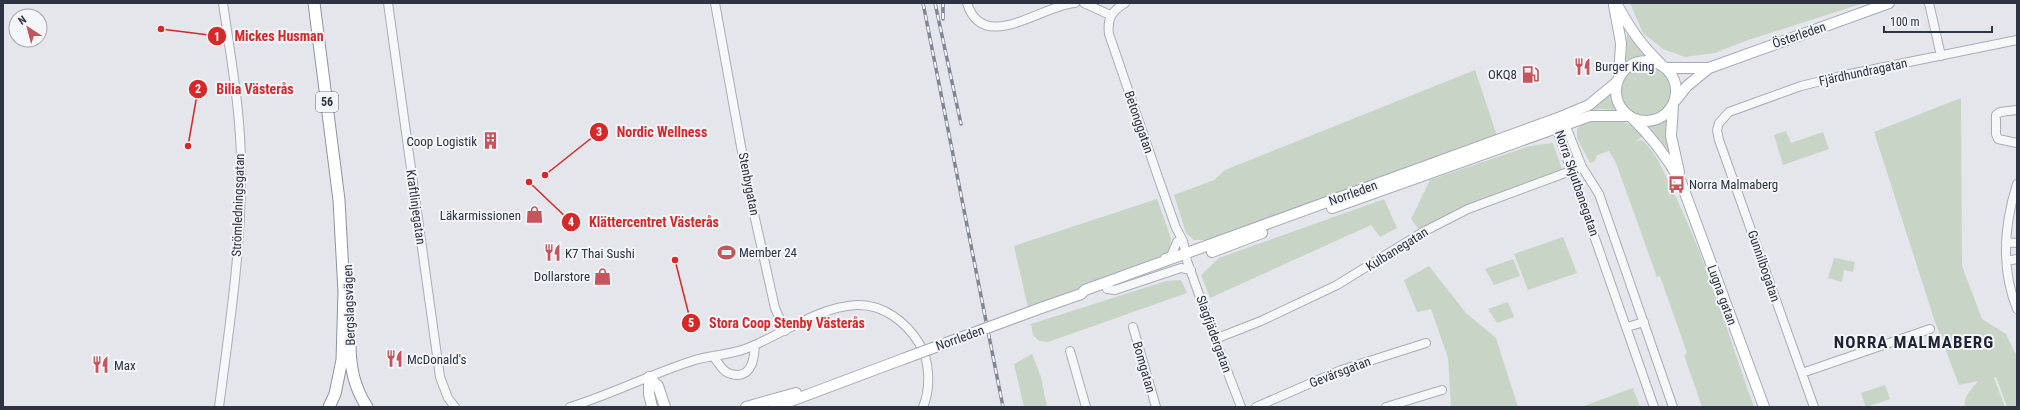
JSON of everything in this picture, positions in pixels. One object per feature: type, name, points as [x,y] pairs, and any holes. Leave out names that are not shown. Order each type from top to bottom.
[{"type":"highway","name":"Bergslagsvägen","points":[[314,3],[339,200],[344,292],[343,346],[338,385],[329,407]]},
{"type":"highway","name":"Bergslagsvägen","points":[[339,200],[343,215],[349,272],[351,368],[356,386],[367,407]]},
{"type":"main road","points":[[1615,3],[1630,30],[1643,47],[1664,67],[1676,83],[1674,103],[1665,114],[1655,120],[1646,121],[1630,117],[1624,112],[1617,100],[1621,43],[1615,3]]},
{"type":"main road","name":"Österleden","points":[[1674,103],[1687,86],[1710,68],[1889,3]]},
{"type":"main road","points":[[1618,80],[1626,68],[1638,62],[1655,62],[1664,67]]},
{"type":"main road","name":"Österleden","points":[[1664,67],[1710,68]]},
{"type":"main road","name":"Norrleden","points":[[1081,294],[1088,295],[1107,289],[1560,123],[1589,105],[1618,80]]},
{"type":"main road","name":"Lugna gatan","points":[[1674,103],[1672,136],[1681,182],[1764,407]]},
{"type":"main road","name":"Norrleden","points":[[775,407],[1081,294],[1085,290],[1124,277],[1187,260],[1201,249],[1560,123],[1590,116],[1630,117]]},
{"type":"main road","name":"Lugna gatan","points":[[1630,117],[1654,140],[1681,182]]},
{"type":"main road","points":[[649,377],[649,394],[652,407]]},
{"type":"main road","points":[[649,377],[658,386],[665,407]]},
{"type":"main road","name":"Norrleden","points":[[746,407],[838,383]]},
{"type":"street","name":"Strömledningsgatan","points":[[220,407],[239,245],[241,173],[236,97],[223,3]]},
{"type":"street","name":"Kraftlinjegatan","points":[[388,3],[440,377],[448,398],[455,407]]},
{"type":"street","name":"Stenbygatan","points":[[715,3],[750,196],[775,308],[785,331]]},
{"type":"street","points":[[967,3],[972,14],[982,24],[987,26],[1002,27],[1075,3]]},
{"type":"street","points":[[1084,3],[1110,15],[1125,3]]},
{"type":"street","points":[[1929,3],[1941,56]]},
{"type":"street","name":"Betonggatan","points":[[1110,15],[1107,23],[1109,34],[1187,260]]},
{"type":"street","name":"Fjärdhundragatan","points":[[1719,124],[1723,116],[1729,112],[1801,86],[1845,75],[2017,40]]},
{"type":"street","points":[[2017,110],[2000,112],[1996,115],[1996,134],[1998,139],[2017,143]]},
{"type":"street","name":"Norra Skjutbanegatan","points":[[1560,123],[1582,167],[1599,194],[1673,407]]},
{"type":"street","name":"Norra Skjutbanegatan","points":[[1560,123],[1572,171],[1654,407]]},
{"type":"street","name":"Gunnilbogatan","points":[[1719,124],[1717,130],[1719,140],[1814,407]]},
{"type":"street","name":"Kulbanegatan","points":[[1215,339],[1261,321],[1338,285],[1422,232],[1468,209],[1582,167]]},
{"type":"street","points":[[2017,184],[2008,221],[2006,242],[2008,273],[2017,309]]},
{"type":"street","points":[[1124,277],[1137,269],[1171,256],[1180,241],[1191,248],[1201,249]]},
{"type":"street","points":[[2006,242],[2017,243]]},
{"type":"street","points":[[2007,261],[2017,258]]},
{"type":"street","name":"Slagfjädergatan","points":[[1187,260],[1215,339],[1242,407]]},
{"type":"street","points":[[570,407],[696,359],[732,353],[756,345],[828,310],[845,306],[859,305],[876,308],[894,315],[914,334],[926,359],[927,386],[923,407]]},
{"type":"street","points":[[1627,327],[1644,322]]},
{"type":"street","name":"Bomgatan","points":[[1133,328],[1156,407]]},
{"type":"street","points":[[1802,373],[1930,329]]},
{"type":"street","name":"Gevärsgatan","points":[[1256,407],[1341,370],[1426,342]]},
{"type":"street","points":[[714,356],[726,372],[733,375],[741,375],[746,373],[751,366],[754,359],[756,345]]},
{"type":"street","points":[[1070,351],[1086,407]]},
{"type":"street","points":[[1386,407],[1442,390]]},
{"type":"green space","points":[[1630,3],[1864,3],[1748,40],[1715,53],[1685,57],[1663,49],[1643,33]]},
{"type":"green space","points":[[1627,34],[1645,55],[1626,60]]},
{"type":"green space","points":[[1641,64],[1651,64],[1661,68],[1668,75],[1672,85],[1672,95],[1668,105],[1661,112],[1651,116],[1641,116],[1631,112],[1624,105],[1620,95],[1620,85],[1624,75],[1631,68]]},
{"type":"green space","points":[[1475,70],[1497,136],[1205,240],[1194,240],[1186,233],[1174,195],[1214,180],[1225,170]]},
{"type":"green space","points":[[1610,92],[1617,110],[1598,109],[1571,117]]},
{"type":"green space","points":[[1961,98],[1962,266],[1982,319],[2006,334],[2017,357],[2017,407],[2007,407],[1996,377],[1994,378],[2005,407],[1965,407],[1965,399],[1978,381],[1959,385],[1935,322],[1874,132]]},
{"type":"green space","points":[[1600,118],[1614,119],[1624,122],[1645,135],[1636,141],[1642,140],[1654,154],[1694,237],[1754,407],[1702,407],[1684,355],[1687,353],[1660,276],[1657,277],[1616,163],[1609,151],[1597,155],[1595,161],[1590,163],[1577,138],[1577,129],[1584,122]]},
{"type":"green space","points":[[1667,119],[1669,151],[1648,125]]},
{"type":"green space","points":[[1786,131],[1791,143],[1823,132],[1829,149],[1783,165],[1774,135]]},
{"type":"green space","points":[[1553,143],[1563,172],[1419,230],[1411,219],[1430,180],[1530,146]]},
{"type":"green space","points":[[1157,199],[1171,238],[1170,249],[1160,258],[1028,308],[1014,246]]},
{"type":"green space","points":[[1384,199],[1397,228],[1380,237],[1371,225],[1210,298],[1201,275],[1219,258]]},
{"type":"green space","points":[[1563,237],[1577,273],[1528,290],[1514,254]]},
{"type":"green space","points":[[1834,258],[1855,262],[1853,272],[1844,270],[1842,282],[1828,278]]},
{"type":"green space","points":[[1513,259],[1520,276],[1494,285],[1485,269]]},
{"type":"green space","points":[[1429,266],[1466,313],[1496,338],[1518,407],[1451,407],[1448,358],[1431,309],[1417,312],[1404,280]]},
{"type":"green space","points":[[1181,280],[1187,293],[1048,342],[1039,341],[1033,335],[1031,324],[1166,281]]},
{"type":"green space","points":[[1508,302],[1514,317],[1497,323],[1488,309]]},
{"type":"green space","points":[[1032,354],[1041,377],[1047,407],[1024,407],[1014,364]]},
{"type":"green space","points":[[1885,385],[1890,399],[1866,407],[1861,393]]},
{"type":"green space","points":[[1633,388],[1640,407],[1581,407]]},
{"type":"railway","points":[[923,3],[1003,407]]},
{"type":"railway","points":[[935,3],[961,124]]},
{"type":"railway","points":[[943,3],[943,19]]},
{"type":"place","name":"Mickes Husman","points":[[161,29]]},
{"type":"place","name":"Burger King","points":[[1582,66]]},
{"type":"place","name":"OKQ8","points":[[1530,74]]},
{"type":"place","name":"Coop Logistik","points":[[490,141]]},
{"type":"place","name":"Bilia Västerås","points":[[188,146]]},
{"type":"place","name":"Nordic Wellness","points":[[545,175]]},
{"type":"place","name":"Klättercentret Västerås","points":[[529,182]]},
{"type":"place","name":"Norra Malmaberg","points":[[1676,184]]},
{"type":"place","name":"Läkarmissionen","points":[[534,215]]},
{"type":"place","name":"Member 24","points":[[726,252]]},
{"type":"place","name":"K7 Thai Sushi","points":[[552,253]]},
{"type":"place","name":"Stora Coop Stenby Västerås","points":[[675,260]]},
{"type":"place","name":"Dollarstore","points":[[603,276]]},
{"type":"place","name":"McDonald's","points":[[394,359]]},
{"type":"place","name":"Max","points":[[101,365]]},
{"type":"district","name":"NORRA MALMABERG","points":[[1914,342]]}]
